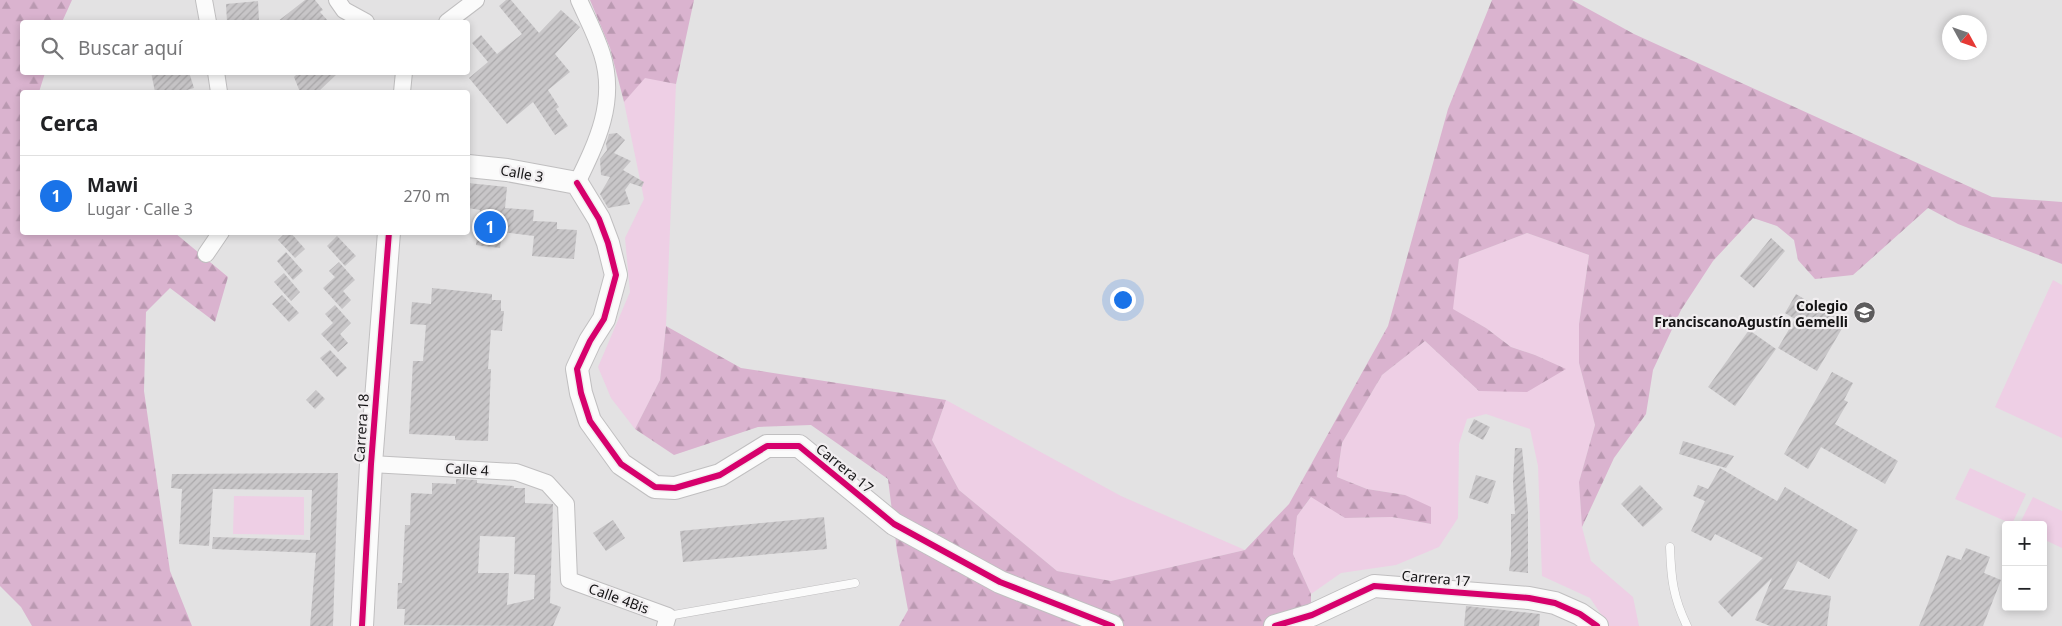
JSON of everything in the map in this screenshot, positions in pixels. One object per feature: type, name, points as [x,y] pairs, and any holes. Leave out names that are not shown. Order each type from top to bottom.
[{"type":"street","points":[[204,0],[208,20]]},
{"type":"street","points":[[337,0],[344,10],[362,20]]},
{"type":"street","points":[[450,20],[476,0]]},
{"type":"street","points":[[576,183],[594,150],[605,117],[608,94],[602,56],[580,0]]},
{"type":"street","points":[[216,75],[219,90]]},
{"type":"street","points":[[402,90],[404,75]]},
{"type":"street","name":"Calle 3","points":[[470,166],[507,170],[576,183]]},
{"type":"street","name":"Carrera 17","points":[[576,183],[599,218],[616,275],[604,319],[590,341],[577,368],[581,393],[590,421],[621,464],[655,487],[674,488],[720,475],[767,446],[799,446],[894,524],[1000,582],[1112,626]]},
{"type":"street","points":[[206,254],[219,235]]},
{"type":"street","name":"Carrera 18","points":[[362,626],[371,464],[389,235]]},
{"type":"street","name":"Calle 4","points":[[371,464],[516,472],[546,483],[566,504],[569,580]]},
{"type":"street","name":"Calle 4Bis","points":[[569,580],[666,621]]},
{"type":"street","name":"Carrera 17","points":[[1275,626],[1312,615],[1374,586],[1528,598],[1555,602],[1580,614],[1597,626]]},
{"type":"lane","points":[[1670,547],[1671,574],[1676,604],[1687,626]]},
{"type":"lane","points":[[666,621],[855,583]]},
{"type":"shaded area","points":[[645,77],[676,84],[666,326],[660,380],[635,429],[611,398],[598,367],[630,292],[625,238],[644,199],[624,102]]},
{"type":"shaded area","points":[[1527,233],[1589,255],[1579,324],[1579,363],[1595,425],[1579,482],[1582,527],[1591,561],[1633,597],[1639,626],[1609,626],[1590,598],[1542,576],[1538,466],[1530,429],[1486,414],[1467,419],[1459,444],[1458,518],[1439,547],[1396,565],[1341,573],[1311,594],[1293,554],[1297,516],[1312,496],[1345,518],[1392,517],[1431,524],[1405,495],[1367,489],[1337,477],[1342,443],[1382,375],[1425,341],[1479,391],[1565,369],[1535,355],[1511,347],[1486,328],[1452,309],[1459,259]]},
{"type":"shaded area","points":[[2053,280],[2062,285],[2062,438],[1995,407]]},
{"type":"shaded area","points":[[946,400],[1121,496],[1245,550],[1111,581],[1057,571],[959,490],[932,440]]},
{"type":"shaded area","points":[[1970,468],[2026,494],[2013,521],[2005,521],[1955,499]]},
{"type":"shaded area","points":[[234,496],[304,497],[304,535],[233,534]]},
{"type":"shaded area","points":[[2033,497],[2062,511],[2062,548],[2047,541],[2047,521],[2021,521]]},
{"type":"green space","points":[[0,0],[72,0],[63,20],[20,20],[20,75],[44,75],[40,90],[20,90],[20,235],[177,235],[228,277],[215,322],[170,288],[146,312],[144,391],[170,571],[192,626],[32,626],[21,607],[0,586]]},
{"type":"green space","points":[[590,0],[694,0],[676,84],[645,78],[624,102],[610,48]]},
{"type":"green space","points":[[1492,0],[1572,0],[1634,34],[1992,197],[2062,202],[2062,264],[1958,224],[1928,208],[1853,275],[1815,279],[1798,260],[1794,240],[1777,226],[1753,218],[1713,261],[1681,310],[1653,370],[1646,414],[1614,458],[1582,527],[1579,482],[1595,425],[1579,363],[1579,324],[1589,255],[1527,233],[1459,259],[1453,309],[1486,328],[1511,347],[1566,369],[1527,392],[1479,391],[1425,341],[1382,375],[1342,443],[1337,477],[1367,489],[1405,495],[1431,507],[1431,524],[1392,517],[1345,518],[1311,497],[1297,516],[1293,554],[1311,594],[1311,626],[899,626],[908,610],[897,551],[888,479],[811,425],[758,427],[674,455],[635,429],[660,380],[666,326],[741,368],[946,400],[932,440],[959,490],[1057,571],[1111,581],[1245,550],[1289,504],[1388,326],[1448,109]]},
{"type":"building","points":[[305,0],[315,0],[323,10],[320,12],[327,20],[280,20]]},
{"type":"building","points":[[506,0],[511,0],[539,33],[561,10],[580,27],[555,54],[570,72],[548,90],[559,107],[556,109],[568,126],[555,135],[533,102],[507,124],[469,78],[488,62],[472,43],[481,35],[497,54],[522,34],[499,6]]},
{"type":"building","points":[[258,1],[259,20],[227,20],[226,4]]},
{"type":"building","points":[[152,75],[190,75],[194,88],[187,90],[155,90]]},
{"type":"building","points":[[296,75],[336,75],[320,90],[299,90],[294,77]]},
{"type":"building","points":[[617,133],[625,140],[614,153],[631,161],[623,170],[644,182],[642,187],[630,183],[625,190],[630,204],[608,208],[600,194],[610,177],[601,175],[600,159],[607,150],[606,144],[609,134]]},
{"type":"building","points":[[470,183],[507,187],[505,208],[534,210],[533,221],[557,222],[557,229],[577,230],[574,259],[532,256],[534,236],[502,232],[500,248],[476,245],[480,210],[470,208]]},
{"type":"building","points":[[283,235],[293,235],[305,249],[295,258],[278,240]]},
{"type":"building","points":[[337,236],[356,256],[345,266],[327,246]]},
{"type":"building","points":[[1771,238],[1785,251],[1754,288],[1740,276]]},
{"type":"building","points":[[286,252],[303,271],[293,280],[277,261]]},
{"type":"building","points":[[339,262],[355,280],[343,291],[351,300],[342,309],[323,288],[335,277],[329,271]]},
{"type":"building","points":[[284,273],[300,292],[291,301],[274,282]]},
{"type":"building","points":[[432,288],[492,294],[492,300],[501,300],[501,311],[504,311],[502,331],[491,330],[488,369],[491,369],[488,441],[455,440],[455,436],[409,434],[413,361],[423,361],[426,325],[410,324],[412,302],[431,304]]},
{"type":"building","points":[[1796,294],[1824,311],[1826,307],[1847,320],[1817,371],[1778,348],[1795,319],[1785,313]]},
{"type":"building","points":[[282,295],[299,313],[289,322],[272,304]]},
{"type":"building","points":[[335,305],[351,323],[340,334],[348,343],[338,352],[321,334],[333,323],[325,314]]},
{"type":"building","points":[[1749,330],[1776,349],[1735,406],[1708,387]]},
{"type":"building","points":[[330,350],[347,368],[337,377],[320,358]]},
{"type":"building","points":[[1832,372],[1853,383],[1844,400],[1848,402],[1835,424],[1898,461],[1885,484],[1821,447],[1808,469],[1784,454]]},
{"type":"building","points":[[316,390],[325,399],[315,409],[306,400]]},
{"type":"building","points":[[1474,419],[1490,427],[1483,440],[1468,432]]},
{"type":"building","points":[[1683,441],[1734,456],[1726,468],[1715,465],[1679,454]]},
{"type":"building","points":[[1515,448],[1522,448],[1528,511],[1528,573],[1509,571],[1511,514],[1515,514],[1513,482]]},
{"type":"building","points":[[1720,468],[1777,501],[1785,487],[1858,530],[1829,579],[1798,561],[1783,589],[1831,596],[1827,626],[1770,626],[1755,620],[1772,578],[1732,617],[1718,602],[1763,558],[1715,534],[1711,541],[1691,531],[1705,501],[1693,496],[1698,485],[1708,489]]},
{"type":"building","points":[[338,473],[333,626],[310,626],[316,553],[212,549],[213,537],[310,540],[312,490],[213,489],[209,546],[179,544],[182,489],[171,488],[172,474]]},
{"type":"building","points":[[1476,475],[1496,481],[1488,504],[1469,498]]},
{"type":"building","points":[[456,479],[477,480],[477,483],[525,488],[525,503],[553,504],[550,603],[561,607],[553,626],[404,625],[405,609],[397,609],[398,583],[402,583],[405,525],[410,525],[411,493],[432,494],[432,483],[456,484]],"holes":[[[480,536],[515,537],[514,574],[535,575],[534,599],[507,605],[509,573],[478,573]]]},
{"type":"building","points":[[1640,485],[1663,509],[1643,527],[1621,504]]},
{"type":"building","points":[[824,517],[827,549],[683,562],[680,531]]},
{"type":"building","points":[[613,520],[625,538],[606,551],[593,533]]},
{"type":"building","points":[[1966,548],[1990,557],[1984,573],[2001,580],[1983,626],[1919,626],[1947,555],[1961,560]]},
{"type":"building","points":[[1466,606],[1540,614],[1539,626],[1464,626]]},
{"type":"cycle path","points":[[577,183],[599,219],[608,243],[616,275],[604,319],[590,341],[577,369],[581,393],[590,421],[621,464],[655,487],[675,488],[720,475],[767,446],[799,446],[894,524],[1000,582],[1112,626]]},
{"type":"cycle path","points":[[362,626],[371,464],[389,235]]},
{"type":"cycle path","points":[[1275,626],[1312,615],[1374,586],[1529,598],[1555,603],[1580,614],[1597,626]]},
{"type":"place","name":"Mawi","points":[[490,227]]},
{"type":"place","name":"Colegio FranciscanoAgustín Gemelli","points":[[1864,313]]}]
